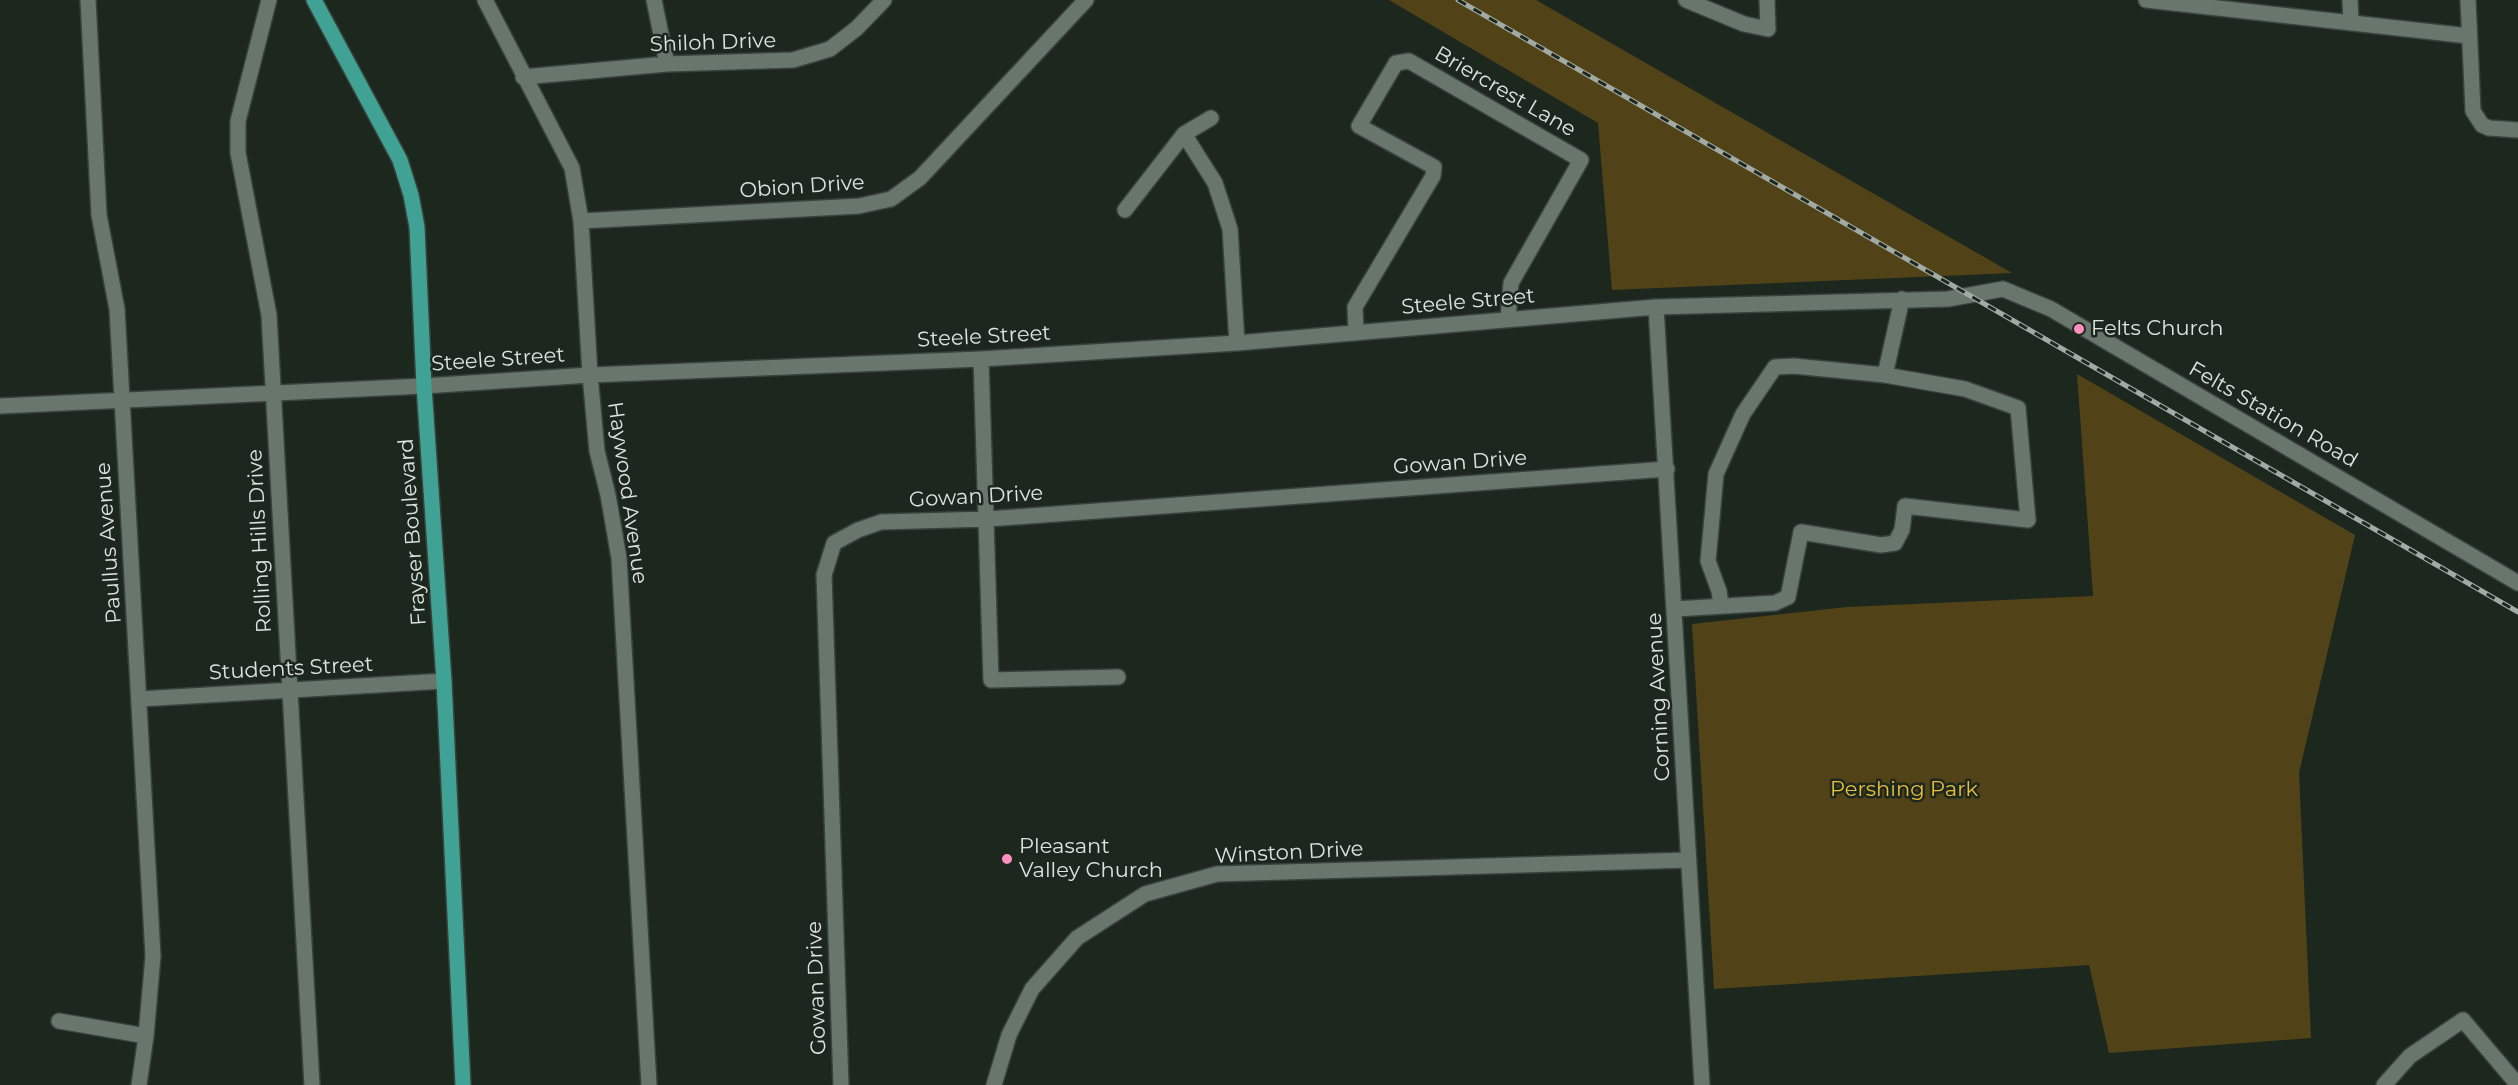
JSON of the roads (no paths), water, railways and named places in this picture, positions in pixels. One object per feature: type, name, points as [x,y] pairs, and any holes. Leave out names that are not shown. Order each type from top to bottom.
[{"type":"main road","name":"Frayser Boulevard","points":[[314,0],[400,160],[411,195],[417,227],[424,386],[444,681],[463,1085]]},
{"type":"street","name":"Paullus Avenue","points":[[88,0],[99,215],[117,309],[153,956],[139,1085]]},
{"type":"street","name":"Rolling Hills Drive","points":[[269,0],[238,120],[238,153],[269,315],[312,1085]]},
{"type":"street","name":"Haywood Avenue","points":[[485,0],[572,168],[581,220],[597,451],[608,495],[619,558],[649,1085]]},
{"type":"street","points":[[654,0],[667,64]]},
{"type":"street","name":"Shiloh Drive","points":[[524,77],[667,64],[793,60],[830,49],[857,28],[884,0]]},
{"type":"street","name":"Obion Drive","points":[[581,220],[859,206],[891,199],[920,178],[1086,0]]},
{"type":"street","points":[[1686,0],[1744,24],[1768,29],[1767,0]]},
{"type":"street","points":[[2146,0],[2229,4],[2469,36]]},
{"type":"street","points":[[2350,0],[2351,22]]},
{"type":"street","points":[[2468,0],[2471,104],[2476,118],[2489,129],[2518,130]]},
{"type":"street","name":"Briercrest Lane","points":[[1356,333],[1355,307],[1433,176],[1434,167],[1359,126],[1396,63],[1409,61],[1581,160],[1511,283],[1508,319]]},
{"type":"street","points":[[1125,210],[1184,134],[1211,118]]},
{"type":"street","points":[[1184,134],[1215,183],[1230,229],[1237,343]]},
{"type":"street","name":"Felts Station Road","points":[[1968,294],[2003,289],[2051,309],[2518,583]]},
{"type":"street","name":"Steele Street","points":[[0,406],[272,391],[424,386],[590,375],[981,359],[1237,343],[1656,307],[1948,299],[1968,294]]},
{"type":"street","points":[[1885,375],[1902,299]]},
{"type":"street","name":"Corning Avenue","points":[[1656,307],[1702,1085]]},
{"type":"street","points":[[981,359],[992,680],[1118,677]]},
{"type":"street","points":[[1675,609],[1775,603],[1788,597],[1801,532],[1881,545],[1895,543],[1902,530],[1905,506],[2028,520],[2018,408],[1965,389],[1885,375],[1794,366],[1775,367],[1743,414],[1716,474],[1708,561],[1719,591],[1721,605]]},
{"type":"street","name":"Gowan Drive","points":[[841,1085],[824,575],[834,543],[858,530],[881,522],[987,519],[1667,469]]},
{"type":"street","name":"Students Street","points":[[140,699],[444,681]]},
{"type":"street","name":"Winston Drive","points":[[994,1085],[1009,1035],[1032,989],[1077,938],[1145,894],[1217,874],[1689,860]]},
{"type":"street","points":[[2384,1085],[2409,1056],[2463,1020],[2518,1085]]},
{"type":"street","points":[[59,1021],[146,1036]]},
{"type":"railway","points":[[1458,0],[2518,612]]},
{"type":"place","name":"Felts Church","points":[[2079,329]]},
{"type":"place","name":"Pleasant Valley Church","points":[[1007,859]]},
{"type":"park label","name":"Pershing Park","points":[[1904,790]]}]
